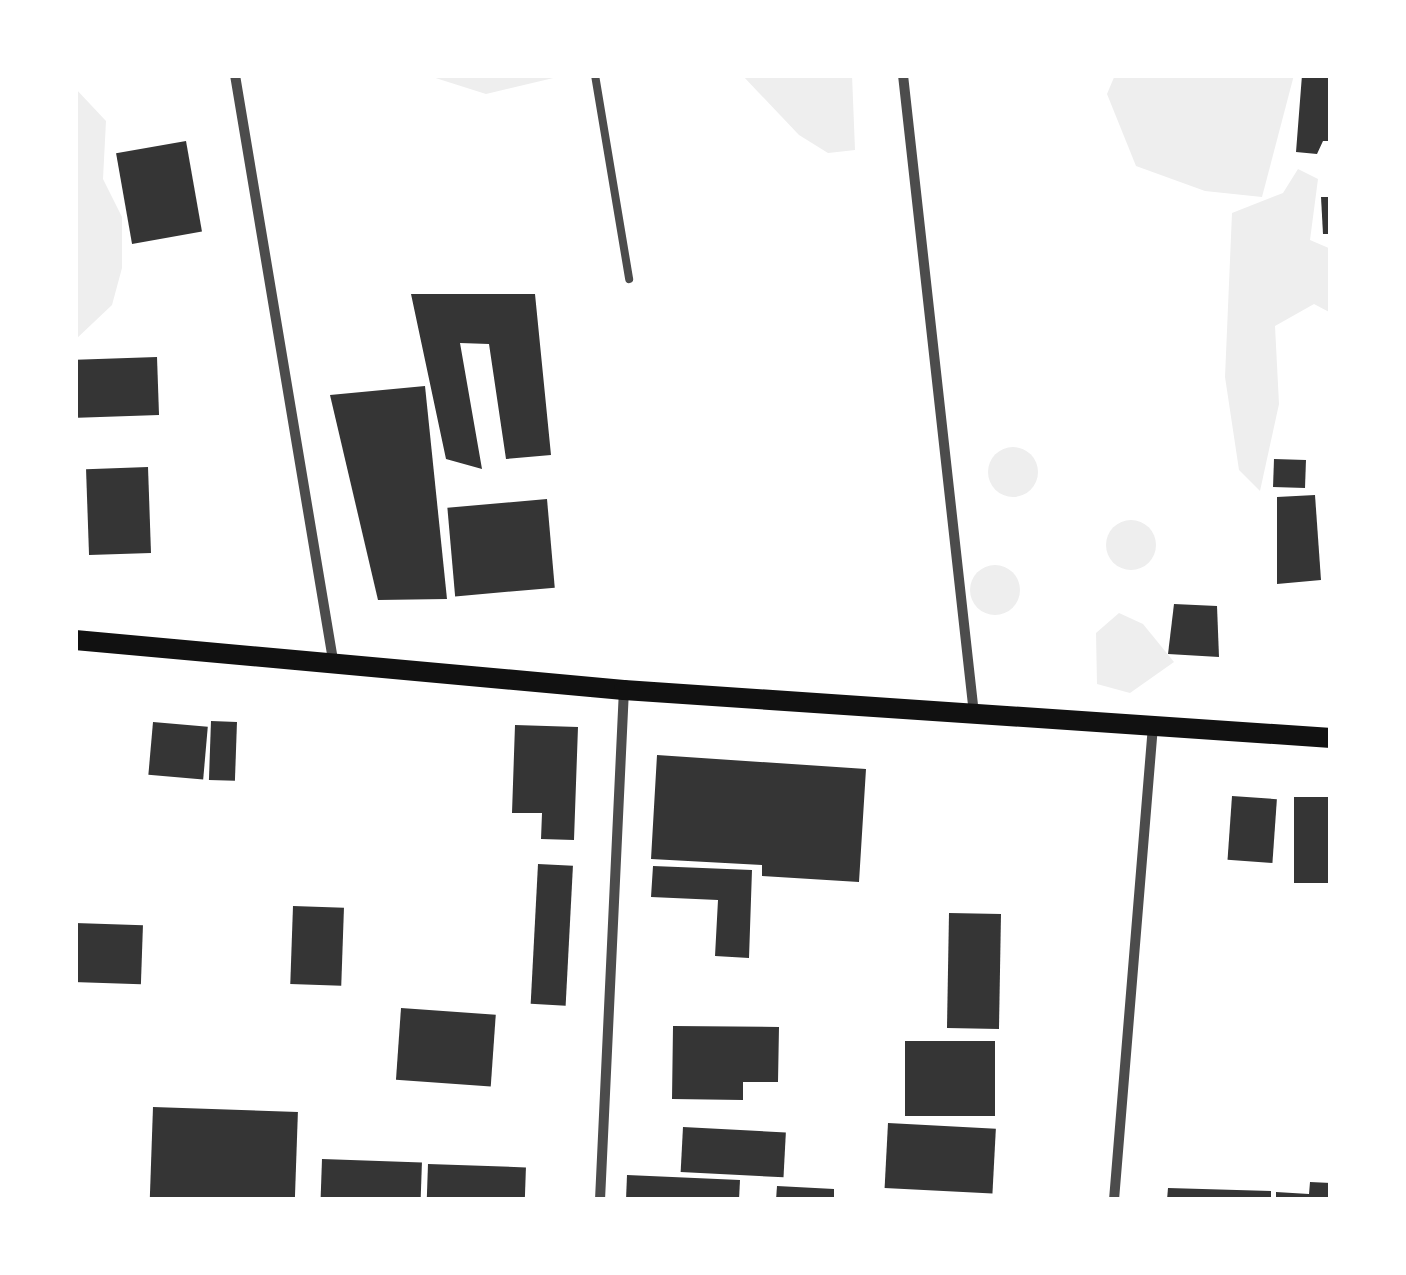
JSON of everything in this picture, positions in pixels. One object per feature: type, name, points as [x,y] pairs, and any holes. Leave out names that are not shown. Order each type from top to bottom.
[{"type":"main road","points":[[75,640],[624,690],[1331,738]]},
{"type":"street","points":[[235,75],[334,666]]},
{"type":"street","points":[[902,75],[974,714]]},
{"type":"street","points":[[600,1200],[624,690]]},
{"type":"street","points":[[1114,1200],[1153,727]]},
{"type":"lane","points":[[595,75],[629,280]]},
{"type":"shaded area","points":[[426,75],[566,75],[486,94]]},
{"type":"shaded area","points":[[742,75],[852,75],[855,150],[828,153],[799,135]]},
{"type":"shaded area","points":[[1115,75],[1294,75],[1262,197],[1205,191],[1136,166],[1107,94]]},
{"type":"shaded area","points":[[75,88],[106,121],[103,179],[122,217],[122,268],[112,305],[75,340]]},
{"type":"shaded area","points":[[1298,169],[1318,179],[1310,240],[1331,249],[1331,313],[1314,304],[1275,326],[1279,404],[1260,491],[1239,470],[1225,377],[1232,213],[1283,193]]},
{"type":"shaded area","points":[[1013,447],[1031,454],[1038,472],[1031,490],[1013,497],[995,490],[988,472],[995,454]]},
{"type":"shaded area","points":[[1131,520],[1149,527],[1156,545],[1149,563],[1131,570],[1113,563],[1106,545],[1113,527]]},
{"type":"shaded area","points":[[995,565],[1013,572],[1020,590],[1013,608],[995,615],[977,608],[970,590],[977,572]]},
{"type":"shaded area","points":[[1119,613],[1143,624],[1174,662],[1130,693],[1097,684],[1096,633]]},
{"type":"building","points":[[1302,75],[1331,75],[1331,141],[1323,141],[1317,154],[1296,152]]},
{"type":"building","points":[[186,141],[202,232],[132,244],[116,153]]},
{"type":"building","points":[[1321,197],[1331,197],[1331,234],[1323,234]]},
{"type":"building","points":[[411,294],[535,294],[551,455],[506,459],[489,344],[460,343],[482,469],[446,459]]},
{"type":"building","points":[[157,357],[159,415],[78,418],[76,360]]},
{"type":"building","points":[[425,386],[447,599],[378,600],[330,395]]},
{"type":"building","points":[[1274,459],[1306,460],[1305,488],[1273,487]]},
{"type":"building","points":[[148,467],[151,553],[89,555],[86,469]]},
{"type":"building","points":[[1315,495],[1321,580],[1277,584],[1277,497]]},
{"type":"building","points":[[547,499],[555,588],[455,596],[447,508]]},
{"type":"building","points":[[1174,604],[1217,606],[1219,657],[1168,654]]},
{"type":"building","points":[[211,721],[237,722],[235,781],[209,780]]},
{"type":"building","points":[[153,722],[208,727],[203,780],[148,775]]},
{"type":"building","points":[[515,725],[578,727],[574,840],[541,839],[542,813],[512,813]]},
{"type":"building","points":[[657,755],[866,769],[859,882],[762,876],[762,865],[651,859]]},
{"type":"building","points":[[1232,796],[1277,799],[1272,863],[1228,860]]},
{"type":"building","points":[[1294,797],[1331,797],[1331,883],[1294,883]]},
{"type":"building","points":[[538,864],[573,866],[566,1006],[531,1004]]},
{"type":"building","points":[[653,866],[752,870],[749,958],[715,956],[718,900],[651,897]]},
{"type":"building","points":[[293,906],[344,908],[341,986],[290,984]]},
{"type":"building","points":[[949,913],[1001,914],[999,1029],[947,1028]]},
{"type":"building","points":[[75,923],[143,925],[141,984],[75,982]]},
{"type":"building","points":[[401,1008],[496,1015],[491,1086],[396,1080]]},
{"type":"building","points":[[673,1026],[779,1027],[778,1082],[743,1082],[743,1100],[672,1099]]},
{"type":"building","points":[[905,1041],[995,1041],[995,1116],[905,1116]]},
{"type":"building","points":[[153,1107],[298,1112],[295,1200],[150,1200]]},
{"type":"building","points":[[888,1123],[996,1129],[992,1194],[885,1188]]},
{"type":"building","points":[[683,1127],[786,1132],[784,1177],[681,1172]]},
{"type":"building","points":[[322,1159],[422,1162],[421,1200],[321,1200]]},
{"type":"building","points":[[428,1164],[526,1167],[525,1200],[427,1200]]},
{"type":"building","points":[[627,1175],[740,1180],[739,1200],[626,1200]]},
{"type":"building","points":[[1310,1182],[1331,1183],[1331,1200],[1276,1200],[1276,1192],[1309,1194]]},
{"type":"building","points":[[777,1186],[834,1189],[834,1200],[776,1200]]},
{"type":"building","points":[[1168,1188],[1271,1191],[1271,1200],[1167,1200]]}]
